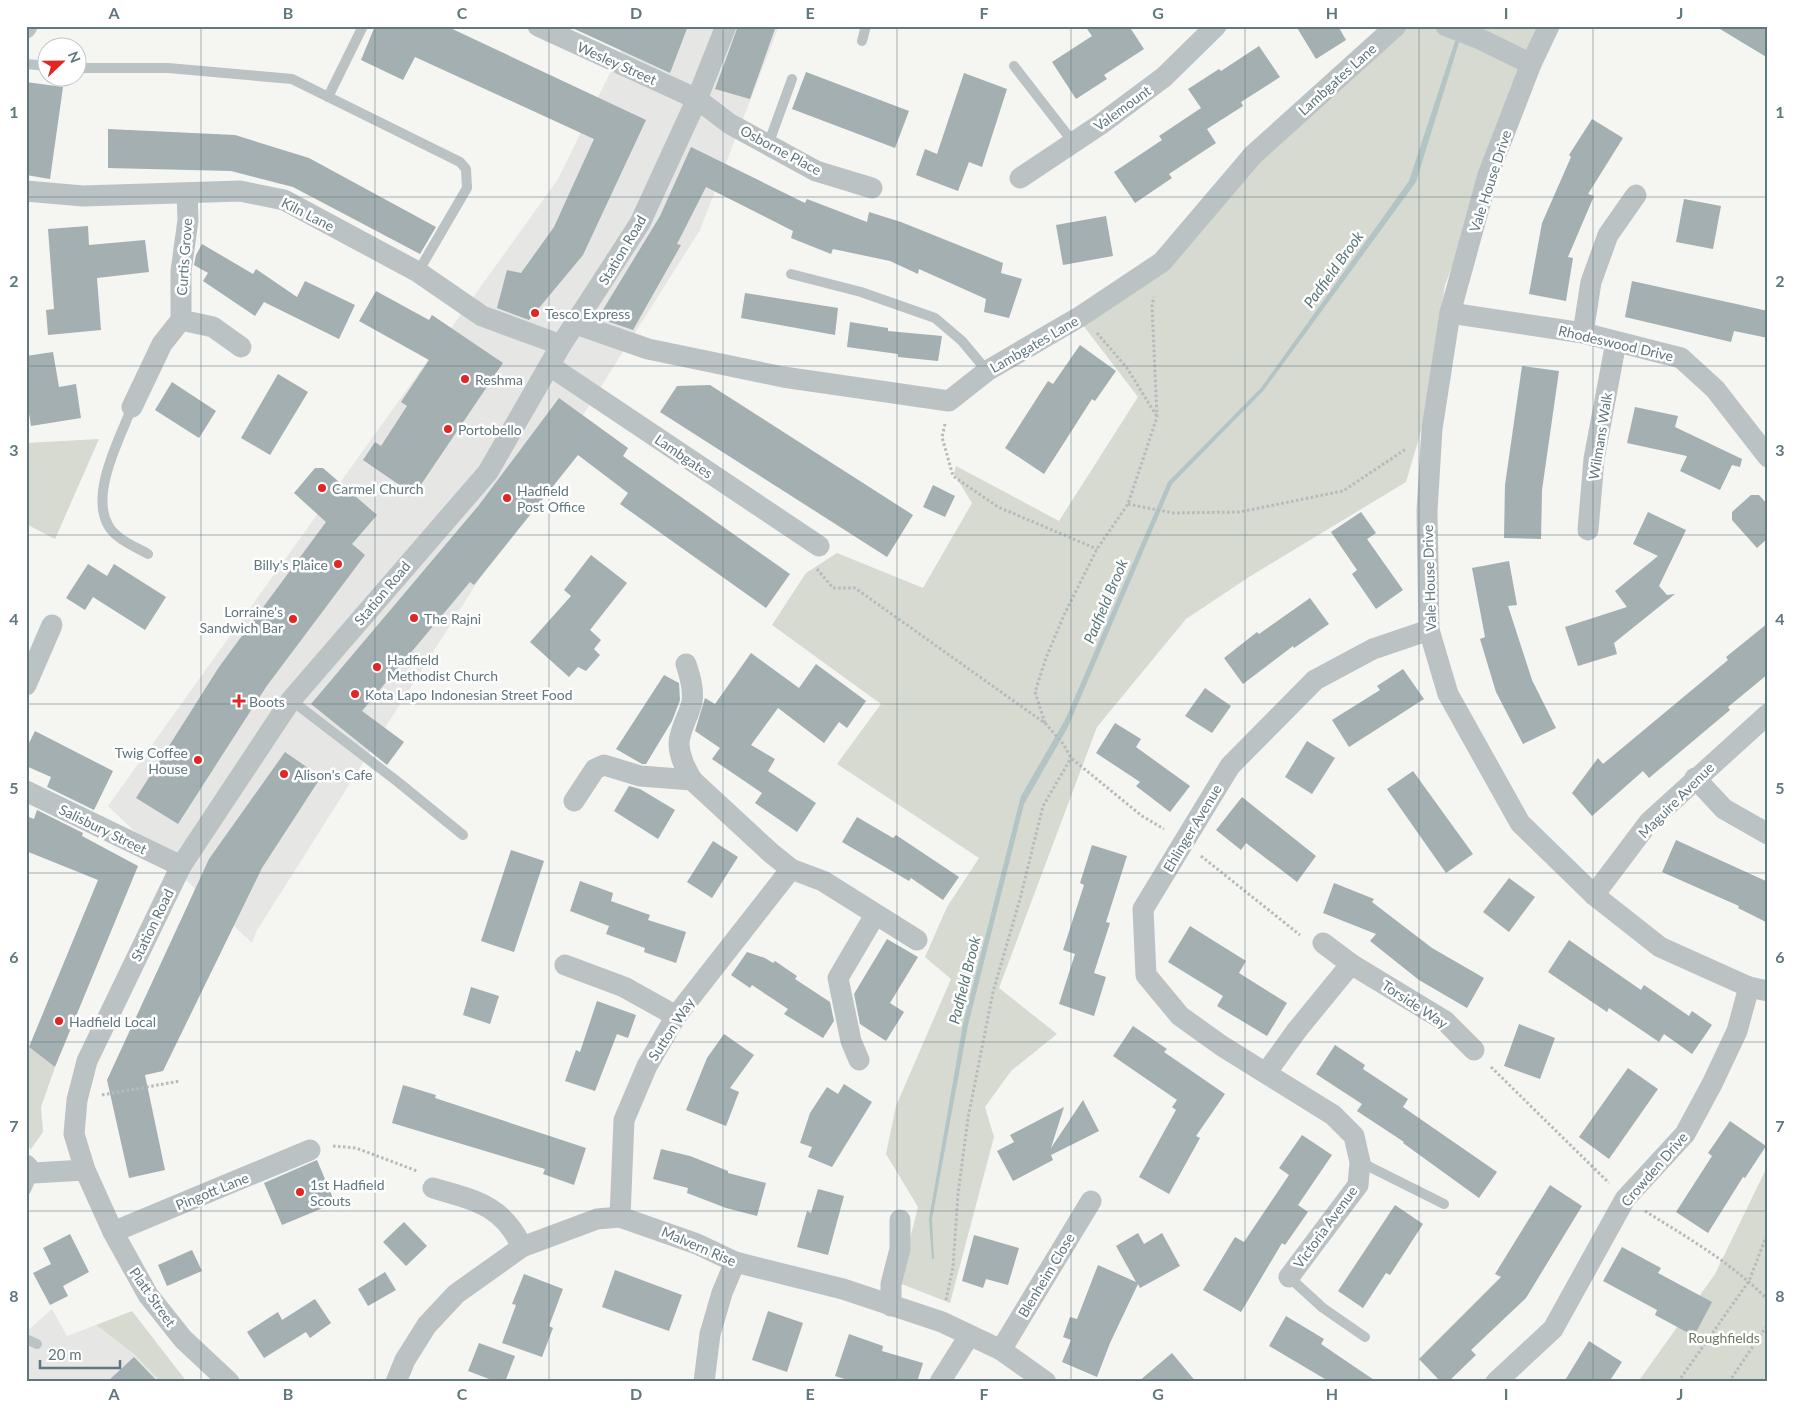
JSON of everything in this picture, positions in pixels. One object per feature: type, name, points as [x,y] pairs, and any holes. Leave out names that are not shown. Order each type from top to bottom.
[{"type":"street","name":"Wesley Street","points":[[538,26],[697,99]]},
{"type":"street","name":"Station Road","points":[[85,1170],[74,1134],[77,1100],[87,1061],[180,866],[291,700],[488,472],[561,345],[640,223],[697,99],[726,26]]},
{"type":"street","name":"Valemount","points":[[1020,178],[1101,124],[1164,77],[1216,26]]},
{"type":"street","name":"Lambgates Lane","points":[[949,401],[987,371],[1080,316],[1162,262],[1253,155],[1396,26]]},
{"type":"street","points":[[1446,26],[1480,39],[1531,64]]},
{"type":"street","name":"Vale House Drive","points":[[1549,26],[1531,64],[1488,175],[1450,313],[1432,429],[1427,511],[1429,630],[1448,694],[1520,823],[1594,895],[1660,947],[1758,989]]},
{"type":"street","name":"Osborne Place","points":[[697,99],[730,124],[816,171],[872,188]]},
{"type":"street","name":"Kiln Lane","points":[[26,191],[83,196],[240,191],[284,200],[418,272],[482,316],[561,345]]},
{"type":"street","name":"Curtis Grove","points":[[181,320],[181,271],[188,220],[187,193]]},
{"type":"street","points":[[1583,333],[1591,282],[1608,235],[1636,195]]},
{"type":"street","name":"Rhodeswood Drive","points":[[1450,313],[1583,333],[1681,358],[1715,389],[1768,457]]},
{"type":"street","points":[[132,407],[162,344],[181,320],[213,327],[241,347]]},
{"type":"street","points":[[576,324],[648,349],[725,365],[783,376],[949,401]]},
{"type":"street","name":"Wilmans Walk","points":[[1588,530],[1594,459],[1616,342]]},
{"type":"street","name":"Lambgates","points":[[550,366],[818,546]]},
{"type":"street","points":[[26,685],[52,625]]},
{"type":"street","name":"Ehlinger Avenue","points":[[1266,1074],[1180,1016],[1146,974],[1142,909],[1230,766],[1315,680],[1373,649],[1429,630]]},
{"type":"street","points":[[686,664],[692,681],[692,703],[683,724],[679,744],[682,761],[692,780],[791,869],[823,881],[917,940]]},
{"type":"street","name":"Maguire Avenue","points":[[1594,895],[1649,822],[1695,778],[1768,714]]},
{"type":"street","points":[[574,800],[595,769],[604,765],[640,776],[692,780]]},
{"type":"street","points":[[1695,778],[1724,809],[1768,834]]},
{"type":"street","name":"Salisbury Street","points":[[26,791],[180,866]]},
{"type":"street","name":"Sutton Way","points":[[620,1217],[620,1172],[624,1120],[647,1066],[676,1016],[791,869]]},
{"type":"street","points":[[859,1060],[851,1041],[838,978],[875,915]]},
{"type":"street","name":"Torside Way","points":[[1323,943],[1351,964],[1445,1021],[1474,1050]]},
{"type":"street","points":[[1266,1074],[1297,1030],[1351,964]]},
{"type":"street","points":[[565,965],[624,987],[676,1016]]},
{"type":"street","name":"Crowden Drive","points":[[1496,1382],[1553,1329],[1625,1199],[1685,1134],[1712,1084],[1758,989]]},
{"type":"street","name":"Victoria Avenue","points":[[1266,1074],[1334,1115],[1354,1136],[1360,1162],[1358,1186],[1289,1277]]},
{"type":"street","name":"Pingott Lane","points":[[113,1232],[310,1150]]},
{"type":"street","points":[[28,1176],[85,1170]]},
{"type":"street","name":"Platt Street","points":[[85,1170],[113,1232],[148,1295],[183,1339],[229,1382]]},
{"type":"street","points":[[433,1188],[468,1198],[499,1213],[514,1231],[522,1247]]},
{"type":"street","name":"Blenheim Close","points":[[1001,1350],[1091,1201]]},
{"type":"street","name":"Malvern Rise","points":[[396,1382],[405,1360],[427,1325],[456,1294],[522,1247],[597,1219],[620,1217],[679,1237],[735,1262],[843,1289],[942,1322],[1001,1350],[1046,1382]]},
{"type":"street","points":[[891,1306],[891,1284],[900,1249],[900,1220]]},
{"type":"street","points":[[704,1382],[710,1334],[722,1294],[735,1262]]},
{"type":"street","points":[[940,1382],[970,1336]]},
{"type":"lane","points":[[328,96],[363,26]]},
{"type":"lane","points":[[862,41],[866,26]]},
{"type":"lane","points":[[1014,66],[1073,142]]},
{"type":"lane","points":[[88,68],[168,68],[292,78],[460,162],[466,169],[467,188],[418,272]]},
{"type":"lane","points":[[768,145],[792,80]]},
{"type":"lane","points":[[791,274],[861,292],[935,318],[962,341],[987,371]]},
{"type":"lane","points":[[132,407],[107,470],[103,503],[108,526],[123,540],[148,554]]},
{"type":"lane","points":[[291,700],[398,782],[463,835]]},
{"type":"lane","points":[[1360,1162],[1444,1204]]},
{"type":"lane","points":[[1289,1277],[1323,1308],[1365,1337]]},
{"type":"lane","points":[[26,1339],[37,1344]]},
{"type":"path","points":[[1046,724],[1035,692],[1046,658],[1064,615],[1098,549],[1128,504],[1157,417],[1152,304],[1162,262]]},
{"type":"path","points":[[1080,316],[1127,368],[1157,417]]},
{"type":"path","points":[[949,401],[942,437],[953,476],[998,508],[1098,549]]},
{"type":"path","points":[[1128,504],[1173,513],[1239,512],[1344,491],[1432,429]]},
{"type":"path","points":[[818,546],[813,564],[833,588],[855,588],[1046,724],[1064,744]]},
{"type":"path","points":[[942,1322],[953,1267],[958,1194],[968,1118],[993,992],[1044,806],[1071,758]]},
{"type":"path","points":[[1474,1050],[1625,1199],[1703,1247],[1749,1281],[1768,1300]]},
{"type":"path","points":[[77,1100],[180,1081]]},
{"type":"path","points":[[310,1150],[326,1146],[356,1148],[416,1170],[426,1177],[433,1188]]},
{"type":"path","points":[[1678,1382],[1749,1281],[1768,1232]]},
{"type":"path","points":[[1729,1382],[1768,1324]]},
{"type":"shaded area","points":[[633,26],[779,26],[700,230],[256,932],[252,943],[108,806],[558,179]]},
{"type":"shaded area","points":[[1460,26],[1464,26],[1416,182],[1264,390],[1172,484],[1068,727],[1024,804],[968,1025],[932,1219],[934,1259],[932,1259],[929,1219],[963,1024],[1021,796],[1065,720],[1168,482],[1261,388],[1409,181]]},
{"type":"shaded area","points":[[52,1309],[67,1336],[96,1325],[134,1354],[161,1382],[26,1382],[26,1332]]},
{"type":"green space","points":[[1397,26],[1548,26],[1531,61],[1445,285],[1424,421],[1406,482],[1249,577],[1186,619],[1097,727],[999,988],[1057,1034],[1011,1071],[985,1107],[994,1137],[950,1303],[899,1283],[918,1207],[886,1154],[896,1106],[951,979],[925,957],[947,907],[979,858],[837,764],[881,704],[772,625],[806,573],[837,553],[923,588],[972,503],[954,474],[956,466],[1059,521],[1138,397],[1079,320],[1139,281],[1256,155]]},
{"type":"green space","points":[[99,439],[55,539],[26,524],[26,443]]},
{"type":"green space","points":[[29,1047],[55,1067],[41,1107],[43,1132],[31,1149],[26,1145],[26,1050]]},
{"type":"green space","name":"Roughfields","points":[[1768,1165],[1768,1382],[1638,1382],[1715,1274]]},
{"type":"green space","points":[[132,1311],[187,1382],[161,1382],[134,1354],[96,1325]]},
{"type":"building","points":[[375,26],[446,26],[646,120],[583,255],[529,320],[497,308],[507,270],[521,273],[554,227],[594,139],[415,57],[403,80],[361,60]]},
{"type":"building","points":[[568,26],[688,26],[670,73]]},
{"type":"building","points":[[738,26],[776,26],[750,99],[715,89]]},
{"type":"building","points":[[1085,26],[1129,26],[1144,49],[1104,75],[1107,79],[1076,99],[1052,62],[1092,36]]},
{"type":"building","points":[[1296,26],[1338,26],[1346,40],[1316,59]]},
{"type":"building","points":[[1715,26],[1768,26],[1768,58]]},
{"type":"building","points":[[1259,46],[1280,77],[1241,102],[1243,106],[1207,129],[1216,143],[1169,174],[1172,178],[1135,203],[1114,172],[1162,140],[1159,136],[1201,108],[1188,89],[1219,69],[1221,71]]},
{"type":"building","points":[[806,72],[909,111],[895,148],[792,109]]},
{"type":"building","points":[[964,73],[1007,89],[982,167],[969,162],[958,191],[916,175],[925,149],[937,154]]},
{"type":"building","points":[[26,82],[38,84],[38,88],[63,88],[50,179],[26,175]]},
{"type":"building","points":[[1592,119],[1623,138],[1588,194],[1594,196],[1568,257],[1573,258],[1566,301],[1529,294],[1542,223],[1571,157],[1569,155]]},
{"type":"building","points":[[108,129],[235,135],[309,158],[436,227],[420,254],[293,187],[231,171],[108,168]]},
{"type":"building","points":[[691,147],[805,203],[807,199],[867,222],[869,212],[901,222],[1003,263],[1001,273],[1022,279],[1009,318],[984,312],[986,299],[919,269],[918,274],[890,261],[833,249],[831,254],[791,238],[793,231],[706,187],[677,244],[681,245],[633,330],[598,318],[660,216]]},
{"type":"building","points":[[1684,199],[1721,206],[1713,249],[1676,242]]},
{"type":"building","points":[[1106,216],[1113,256],[1063,265],[1056,225]]},
{"type":"building","points":[[88,226],[89,245],[145,240],[149,272],[97,278],[101,330],[48,335],[46,310],[54,309],[48,229]]},
{"type":"building","points":[[202,244],[253,274],[256,269],[297,297],[305,281],[355,305],[339,339],[264,302],[255,316],[203,281],[208,273],[194,265],[196,255]]},
{"type":"building","points":[[1632,281],[1768,311],[1768,338],[1734,331],[1731,342],[1625,317]]},
{"type":"building","points":[[376,291],[429,320],[432,315],[503,363],[414,495],[363,460],[375,442],[381,446],[407,406],[401,402],[429,360],[359,321]]},
{"type":"building","points":[[745,293],[838,308],[835,335],[741,318]]},
{"type":"building","points":[[850,322],[888,328],[888,331],[942,336],[938,361],[898,357],[898,354],[847,347]]},
{"type":"building","points":[[1080,345],[1116,371],[1095,401],[1092,399],[1044,474],[1005,448],[1048,381],[1053,384]]},
{"type":"building","points":[[53,352],[59,387],[76,384],[81,418],[31,426],[26,395],[26,356]]},
{"type":"building","points":[[1522,366],[1559,371],[1542,490],[1541,539],[1504,538],[1505,485]]},
{"type":"building","points":[[278,374],[308,392],[270,455],[241,438]]},
{"type":"building","points":[[172,382],[216,411],[199,438],[155,410]]},
{"type":"building","points":[[710,385],[913,515],[887,557],[660,412],[677,386]]},
{"type":"building","points":[[559,398],[628,448],[623,456],[790,574],[766,608],[620,504],[628,493],[578,455],[474,585],[470,582],[362,711],[404,742],[387,765],[311,704],[479,505]]},
{"type":"building","points":[[1635,407],[1678,416],[1675,427],[1742,459],[1740,467],[1732,465],[1720,490],[1680,471],[1687,456],[1627,443]]},
{"type":"building","points":[[315,468],[323,468],[377,515],[352,544],[365,555],[266,687],[178,824],[136,798],[219,667],[326,522],[294,493]]},
{"type":"building","points":[[933,485],[955,496],[945,517],[923,507]]},
{"type":"building","points":[[1751,495],[1759,495],[1768,505],[1768,538],[1757,548],[1732,520],[1732,512]]},
{"type":"building","points":[[1361,512],[1376,533],[1367,539],[1403,590],[1376,609],[1352,574],[1357,570],[1331,532]]},
{"type":"building","points":[[1648,512],[1686,530],[1659,586],[1667,595],[1675,594],[1614,643],[1617,654],[1578,666],[1565,627],[1627,607],[1615,591],[1658,556],[1633,544]]},
{"type":"building","points":[[591,555],[627,583],[590,630],[601,640],[594,649],[600,655],[586,671],[578,667],[569,677],[530,642],[571,596],[564,590]]},
{"type":"building","points":[[1509,561],[1517,605],[1508,606],[1532,680],[1556,728],[1523,744],[1496,692],[1480,639],[1485,637],[1472,568]]},
{"type":"building","points":[[88,564],[107,576],[114,564],[166,597],[145,630],[93,597],[85,610],[66,598]]},
{"type":"building","points":[[1310,598],[1329,624],[1294,648],[1293,646],[1243,684],[1224,658],[1257,632],[1259,634]]},
{"type":"building","points":[[1768,623],[1768,674],[1728,707],[1730,710],[1649,778],[1643,771],[1592,816],[1572,793],[1598,758],[1603,764],[1728,660],[1726,657]]},
{"type":"building","points":[[751,653],[799,688],[816,664],[866,701],[847,728],[839,722],[824,743],[778,708],[751,745],[775,759],[768,771],[816,803],[797,832],[755,803],[762,793],[712,759],[720,748],[695,731],[705,698],[715,704]]},
{"type":"building","points":[[1403,669],[1424,699],[1349,747],[1332,720],[1380,690],[1377,686]]},
{"type":"building","points":[[664,675],[679,683],[680,700],[672,721],[646,764],[642,764],[616,749]]},
{"type":"building","points":[[1205,688],[1231,706],[1212,733],[1185,716]]},
{"type":"building","points":[[1115,723],[1141,739],[1136,747],[1190,786],[1170,812],[1136,786],[1140,782],[1096,753]]},
{"type":"building","points":[[35,731],[113,771],[94,810],[47,787],[51,777],[26,766],[26,749]]},
{"type":"building","points":[[1307,741],[1335,758],[1312,794],[1285,777]]},
{"type":"building","points":[[285,752],[321,777],[262,868],[163,1071],[145,1075],[165,1170],[129,1178],[107,1080],[209,859]]},
{"type":"building","points":[[1413,771],[1473,854],[1446,873],[1387,789]]},
{"type":"building","points":[[629,786],[640,789],[675,810],[658,839],[614,811]]},
{"type":"building","points":[[1242,797],[1316,856],[1297,882],[1246,843],[1241,850],[1216,830]]},
{"type":"building","points":[[37,810],[83,833],[82,836],[138,866],[55,1067],[29,1047],[98,880],[26,851],[26,816],[34,819]]},
{"type":"building","points":[[857,817],[893,838],[896,835],[959,877],[943,900],[911,878],[909,881],[842,842]]},
{"type":"building","points":[[1676,840],[1768,882],[1768,923],[1738,908],[1739,906],[1662,872]]},
{"type":"building","points":[[713,841],[738,857],[712,898],[687,882]]},
{"type":"building","points":[[1092,845],[1127,856],[1106,922],[1110,923],[1094,973],[1106,977],[1094,1016],[1059,1004],[1075,954],[1063,950],[1084,885],[1080,883]]},
{"type":"building","points":[[511,850],[544,861],[514,952],[481,941]]},
{"type":"building","points":[[1509,878],[1535,897],[1509,932],[1483,912]]},
{"type":"building","points":[[580,881],[613,893],[611,901],[650,915],[648,920],[686,932],[676,963],[644,952],[645,948],[606,934],[609,926],[570,911]]},
{"type":"building","points":[[1334,883],[1374,899],[1372,902],[1432,948],[1484,978],[1467,1008],[1419,980],[1370,941],[1376,934],[1323,913]]},
{"type":"building","points":[[1190,926],[1246,961],[1239,973],[1287,1003],[1267,1036],[1217,1006],[1223,996],[1168,962]]},
{"type":"building","points":[[887,939],[918,957],[890,1003],[904,1012],[886,1041],[860,1024],[854,994]]},
{"type":"building","points":[[1569,940],[1641,990],[1644,985],[1689,1016],[1692,1011],[1712,1025],[1692,1054],[1664,1034],[1659,1042],[1609,1008],[1607,1012],[1548,972]]},
{"type":"building","points":[[747,952],[773,963],[775,961],[797,976],[795,979],[830,1002],[834,1021],[823,1038],[784,1014],[788,1009],[752,985],[750,988],[731,975]]},
{"type":"building","points":[[471,987],[499,996],[490,1024],[463,1015]]},
{"type":"building","points":[[597,1001],[636,1015],[628,1038],[617,1034],[595,1091],[565,1081],[576,1050],[580,1052]]},
{"type":"building","points":[[1519,1024],[1555,1038],[1540,1079],[1504,1066]]},
{"type":"building","points":[[1133,1026],[1167,1049],[1164,1052],[1225,1094],[1196,1136],[1200,1138],[1169,1194],[1139,1177],[1176,1110],[1172,1107],[1177,1100],[1113,1056]]},
{"type":"building","points":[[724,1034],[754,1055],[730,1088],[739,1092],[726,1126],[686,1110],[707,1058]]},
{"type":"building","points":[[1335,1045],[1365,1065],[1363,1069],[1408,1099],[1403,1107],[1497,1172],[1479,1198],[1404,1142],[1357,1111],[1362,1104],[1316,1074]]},
{"type":"building","points":[[1628,1068],[1658,1089],[1609,1159],[1579,1137]]},
{"type":"building","points":[[844,1084],[872,1102],[832,1167],[808,1157],[812,1147],[800,1143],[810,1113],[827,1087],[838,1094]]},
{"type":"building","points":[[403,1085],[436,1095],[435,1098],[586,1148],[574,1185],[543,1174],[545,1169],[392,1123]]},
{"type":"building","points":[[1083,1100],[1099,1131],[1051,1155],[1053,1160],[1013,1181],[997,1151],[1014,1142],[1010,1135],[1064,1107],[1051,1148]]},
{"type":"building","points":[[1730,1121],[1766,1146],[1745,1178],[1743,1177],[1708,1233],[1676,1212],[1712,1156],[1708,1153]]},
{"type":"building","points":[[1302,1135],[1332,1155],[1298,1205],[1308,1212],[1285,1245],[1282,1243],[1241,1312],[1203,1290],[1235,1237],[1244,1242],[1289,1175],[1279,1168]]},
{"type":"building","points":[[661,1149],[690,1156],[728,1171],[728,1173],[766,1183],[757,1216],[726,1208],[687,1193],[688,1188],[653,1179]]},
{"type":"building","name":"1st Hadfield Scouts","points":[[317,1160],[335,1203],[282,1225],[264,1183]]},
{"type":"building","points":[[1550,1185],[1582,1206],[1526,1298],[1471,1350],[1476,1355],[1448,1382],[1441,1382],[1419,1359],[1501,1277],[1495,1274]]},
{"type":"building","points":[[818,1189],[844,1196],[828,1255],[797,1247],[807,1211],[811,1213]]},
{"type":"building","points":[[1395,1205],[1423,1224],[1390,1275],[1386,1273],[1363,1308],[1338,1291]]},
{"type":"building","points":[[404,1222],[427,1246],[406,1266],[383,1242]]},
{"type":"building","points":[[1138,1233],[1144,1244],[1162,1233],[1180,1266],[1140,1288],[1138,1284],[1110,1343],[1097,1377],[1062,1362],[1071,1340],[1063,1337],[1070,1317],[1077,1319],[1098,1265],[1136,1282],[1116,1246]]},
{"type":"building","points":[[70,1234],[89,1272],[63,1286],[68,1296],[50,1305],[33,1273],[51,1264],[43,1248]]},
{"type":"building","points":[[974,1235],[1019,1248],[1008,1285],[986,1279],[983,1288],[962,1281]]},
{"type":"building","points":[[1622,1247],[1661,1268],[1658,1273],[1712,1302],[1694,1336],[1655,1315],[1657,1310],[1603,1281]]},
{"type":"building","points":[[192,1250],[202,1271],[167,1286],[158,1265]]},
{"type":"building","points":[[615,1270],[682,1295],[669,1331],[602,1307]]},
{"type":"building","points":[[385,1272],[396,1290],[368,1306],[358,1289]]},
{"type":"building","points":[[524,1274],[563,1289],[549,1326],[553,1328],[542,1357],[502,1343],[516,1305],[512,1304]]},
{"type":"building","points":[[315,1299],[331,1323],[310,1338],[306,1332],[264,1358],[247,1332],[278,1312],[282,1320]]},
{"type":"building","points":[[768,1311],[803,1323],[787,1372],[752,1360]]},
{"type":"building","points":[[1286,1316],[1324,1339],[1321,1344],[1377,1382],[1330,1382],[1269,1346]]},
{"type":"building","points":[[849,1334],[883,1346],[882,1351],[923,1363],[917,1382],[854,1382],[835,1376]]},
{"type":"building","points":[[1589,1341],[1622,1362],[1609,1382],[1564,1382]]},
{"type":"building","points":[[479,1343],[515,1356],[505,1382],[497,1382],[468,1371]]},
{"type":"building","points":[[1172,1353],[1196,1382],[1138,1382]]},
{"type":"building","points":[[134,1357],[158,1382],[107,1382]]},
{"type":"place","name":"Tesco Express","points":[[535,313]]},
{"type":"place","name":"Reshma","points":[[465,379]]},
{"type":"place","name":"Portobello","points":[[448,429]]},
{"type":"place","name":"Carmel Church","points":[[322,488]]},
{"type":"place","name":"Hadfield Post Office","points":[[507,498]]},
{"type":"place","name":"Billy's Plaice","points":[[338,564]]},
{"type":"place","name":"The Rajni","points":[[414,618]]},
{"type":"place","name":"Lorraine's Sandwich Bar","points":[[293,619]]},
{"type":"place","name":"Hadfield Methodist Church","points":[[377,667]]},
{"type":"place","name":"Kota Lapo Indonesian Street Food","points":[[355,694]]},
{"type":"place","name":"Boots","points":[[239,701]]},
{"type":"place","name":"Twig Coffee House","points":[[198,760]]},
{"type":"place","name":"Alison's Cafe","points":[[284,774]]},
{"type":"place","name":"Hadfield Local","points":[[59,1021]]},
{"type":"place","name":"1st Hadfield Scouts","points":[[300,1192]]},
{"type":"water label","name":"Padfield Brook","points":[[1333,269]]},
{"type":"water label","name":"Padfield Brook","points":[[1105,601]]},
{"type":"water label","name":"Padfield Brook","points":[[964,980]]}]
